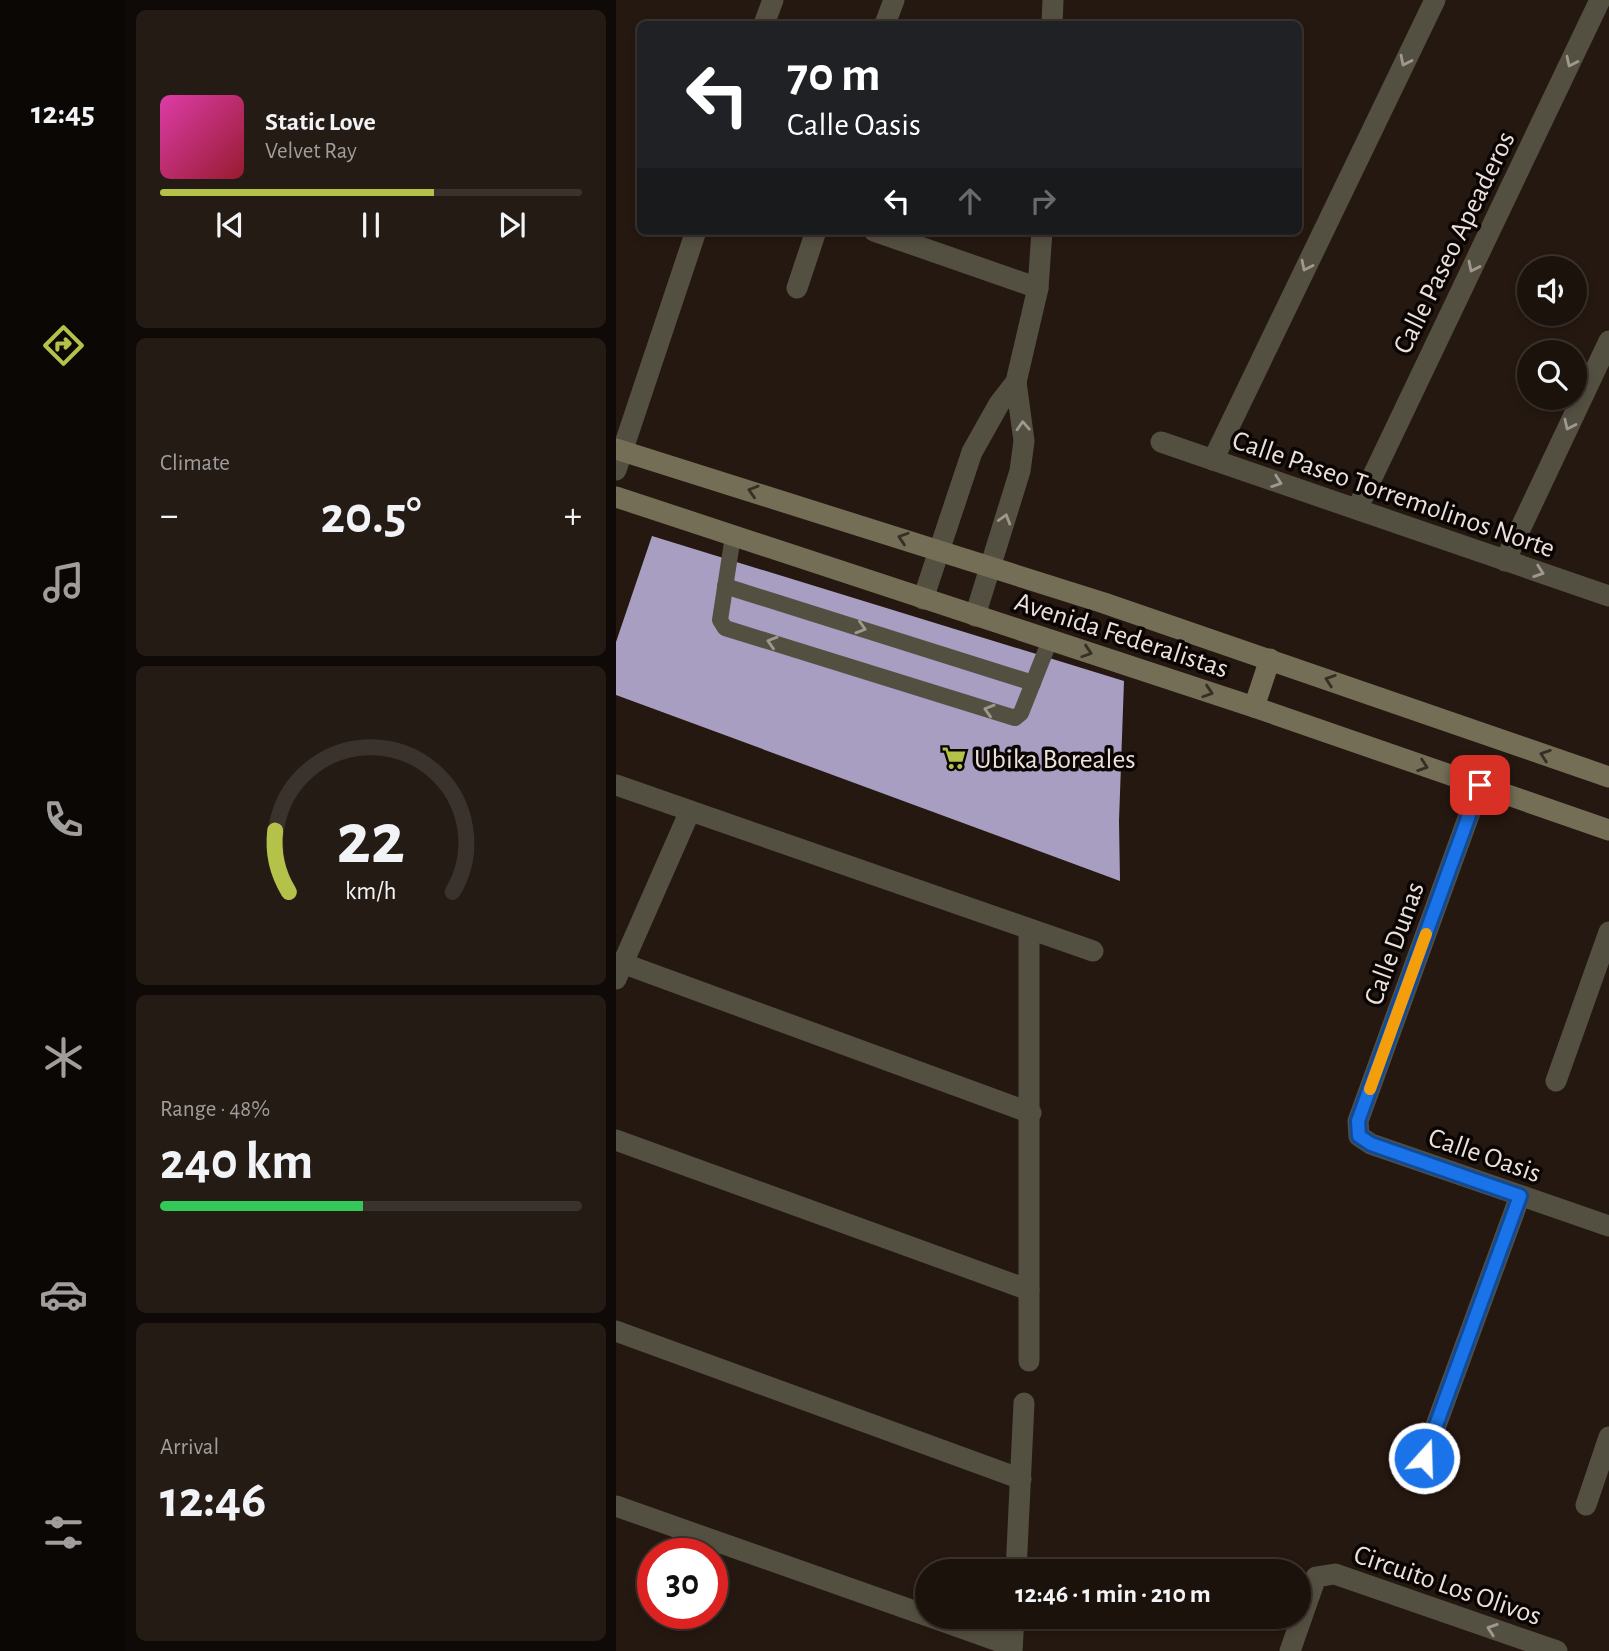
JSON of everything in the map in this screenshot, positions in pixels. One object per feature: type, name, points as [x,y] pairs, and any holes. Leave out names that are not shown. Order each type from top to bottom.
[{"type":"street","points":[[765,21],[773,0]]},
{"type":"street","points":[[887,21],[894,0]]},
{"type":"street","points":[[1052,21],[1053,0]]},
{"type":"street","points":[[1213,460],[1435,0]]},
{"type":"street","name":"Calle Paseo Apeaderos","points":[[1357,509],[1600,0]]},
{"type":"street","points":[[618,457],[695,235]]},
{"type":"street","points":[[797,288],[815,235]]},
{"type":"street","points":[[886,235],[1038,288]]},
{"type":"street","points":[[975,616],[1021,461],[1023,421],[1016,382],[1038,288],[1042,235]]},
{"type":"street","points":[[1505,561],[1609,341]]},
{"type":"street","points":[[923,599],[972,453],[999,404],[1016,382]]},
{"type":"street","name":"Calle Paseo Torremolinos Norte","points":[[1161,442],[1609,597]]},
{"type":"street","name":"Avenida Federalistas","points":[[618,457],[939,550],[1270,659],[1609,777]]},
{"type":"street","name":"Avenida Federalistas","points":[[616,497],[1254,707],[1609,830]]},
{"type":"street","points":[[1254,707],[1270,659]]},
{"type":"street","points":[[616,785],[1093,951]]},
{"type":"street","name":"Calle Dunas","points":[[1358,1121],[1480,785]]},
{"type":"street","points":[[690,811],[619,971],[1031,1113]]},
{"type":"street","points":[[1029,929],[1029,1361]]},
{"type":"street","points":[[1556,1081],[1609,932]]},
{"type":"street","name":"Calle Oasis","points":[[1358,1121],[1359,1136],[1371,1144],[1609,1226]]},
{"type":"street","points":[[616,1140],[1029,1290]]},
{"type":"street","points":[[1424,1458],[1520,1196]]},
{"type":"street","points":[[616,1331],[1021,1479]]},
{"type":"street","points":[[1017,1559],[1024,1403]]},
{"type":"street","points":[[1586,1505],[1609,1437]]},
{"type":"street","points":[[616,1506],[915,1611]]},
{"type":"street","name":"Circuito Los Olivos","points":[[1290,1651],[1316,1577],[1335,1574],[1556,1651]]},
{"type":"street","points":[[963,1629],[1012,1648],[1013,1629]]},
{"type":"lane","points":[[733,537],[720,620],[725,628],[1015,718],[1021,713],[1050,640]]},
{"type":"lane","points":[[725,586],[1033,682]]},
{"type":"building","name":"Ubika Boreales","points":[[652,536],[1124,681],[1119,821],[1120,881],[616,695],[616,642]]},
{"type":"slow traffic","points":[[1370,1089],[1426,934]]},
{"type":"place","name":"Ubika Boreales","points":[[954,758]]},
{"type":"route","points":[[1424,1458],[1520,1196],[1371,1144],[1359,1136],[1358,1121],[1480,785]]}]
